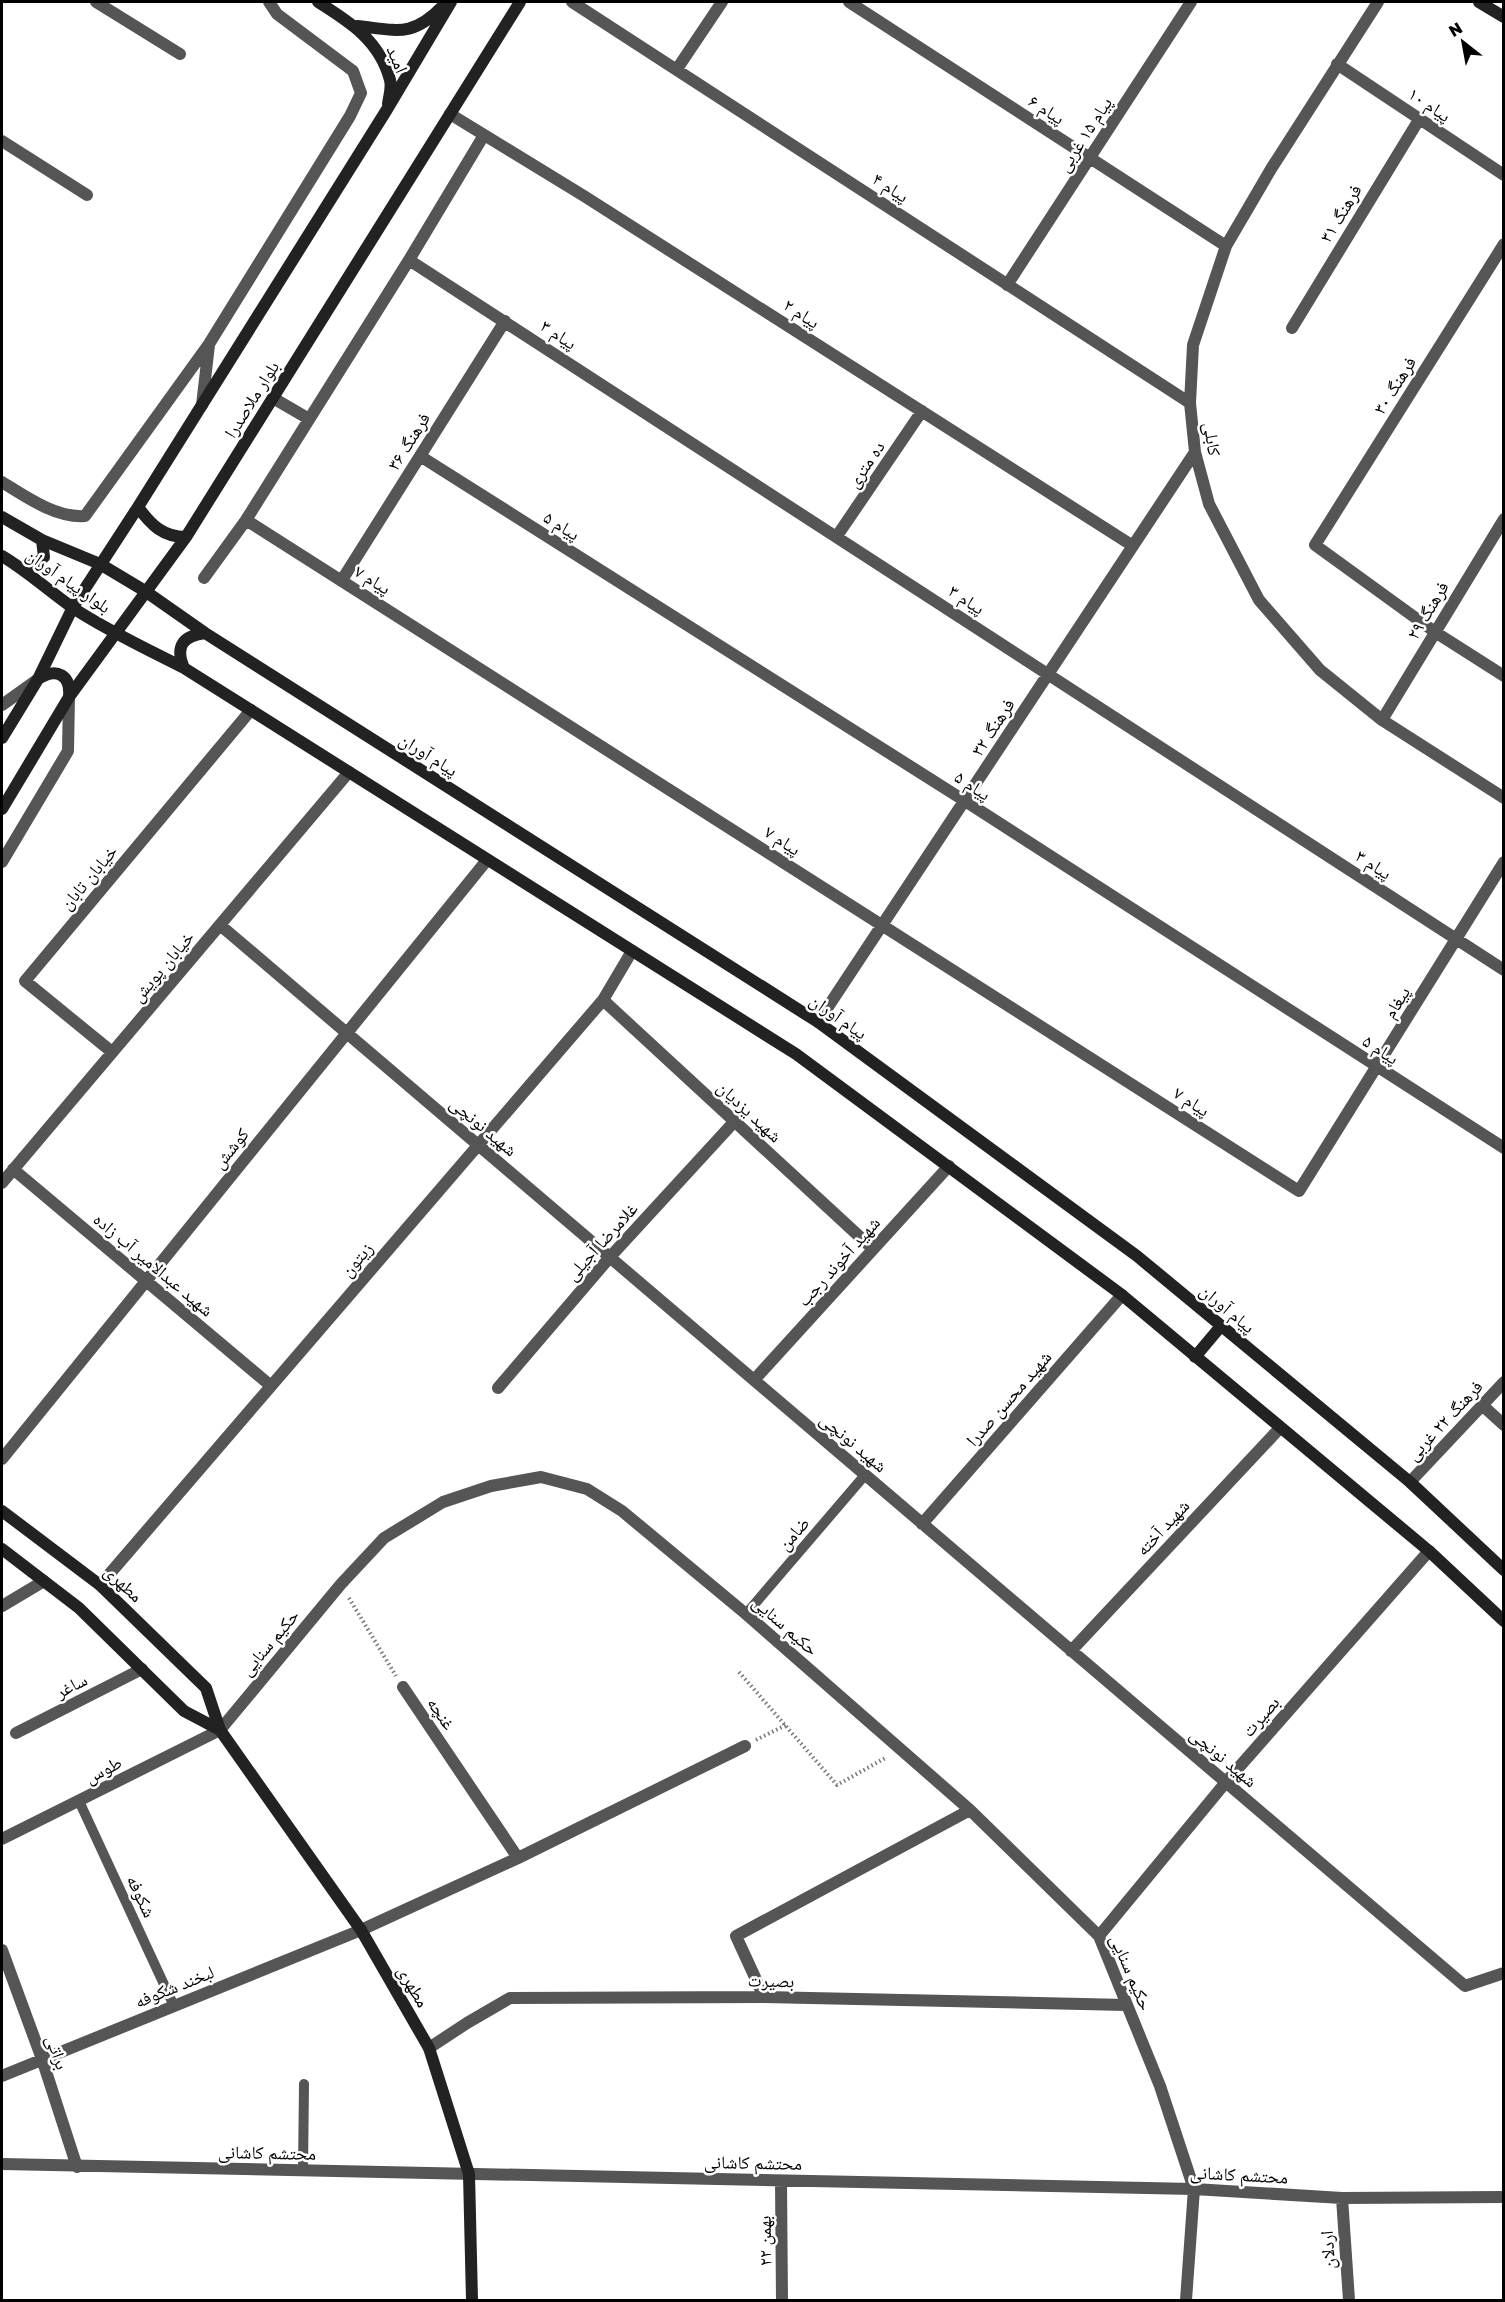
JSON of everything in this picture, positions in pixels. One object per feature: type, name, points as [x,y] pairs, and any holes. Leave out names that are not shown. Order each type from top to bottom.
[{"type":"main road","name":"امید","points":[[318,2],[357,26],[378,52],[391,82],[386,111]]},
{"type":"main road","name":"امید","points":[[357,26],[410,31],[433,17],[449,2]]},
{"type":"main road","name":"بلوار ملاصدرا","points":[[2,738],[38,680],[73,608],[202,407],[386,111],[449,2]]},
{"type":"main road","name":"بلوار ملاصدرا","points":[[2,809],[69,697],[186,537],[520,2]]},
{"type":"main road","points":[[1479,2],[1503,17]]},
{"type":"main road","points":[[138,507],[157,529],[176,537],[186,537]]},
{"type":"main road","name":"بلوار پیام آوران","points":[[2,517],[42,540],[100,564]]},
{"type":"main road","points":[[23,568],[37,563],[44,556],[42,540]]},
{"type":"main road","name":"بلوار پیام آوران","points":[[2,556],[23,568],[73,608],[117,634]]},
{"type":"main road","name":"پیام آوران","points":[[100,564],[818,1022],[1137,1256],[1410,1482],[1503,1570]]},
{"type":"main road","points":[[183,668],[179,656],[182,644],[192,635],[205,633]]},
{"type":"main road","points":[[117,634],[183,668],[251,710],[796,1054],[1122,1295],[1429,1551],[1503,1621]]},
{"type":"main road","points":[[38,680],[46,674],[57,673],[66,678],[70,687],[69,697]]},
{"type":"main road","points":[[1195,1357],[1221,1326]]},
{"type":"main road","name":"مطهری","points":[[2,1511],[100,1585],[206,1689],[220,1730],[361,1929],[429,2048],[469,2174],[472,2301]]},
{"type":"main road","name":"مطهری","points":[[2,1550],[79,1608],[184,1711],[220,1730]]},
{"type":"street","points":[[96,2],[180,54]]},
{"type":"street","points":[[2,482],[30,500],[71,517],[85,516],[209,344],[350,116],[361,93],[353,71],[276,14],[269,2]]},
{"type":"street","name":"پیام ۴","points":[[572,2],[1190,403]]},
{"type":"street","points":[[677,69],[722,2]]},
{"type":"street","name":"پیام ۶","points":[[849,2],[1226,246]]},
{"type":"street","name":"پیام ۱۵ غربی","points":[[1007,285],[1191,2]]},
{"type":"street","name":"کابلی","points":[[1378,2],[1337,64],[1226,246],[1193,345],[1190,403],[1195,452],[1209,504],[1259,600],[1320,670],[1382,720],[1503,798]]},
{"type":"street","name":"پیام ۱۰","points":[[1337,64],[1503,175]]},
{"type":"street","name":"پیام ۲","points":[[450,114],[584,196],[1133,546]]},
{"type":"street","name":"فرهنگ ۳۱","points":[[1292,328],[1420,118]]},
{"type":"street","points":[[204,578],[246,520],[409,260],[484,135]]},
{"type":"street","points":[[2,141],[87,195]]},
{"type":"street","name":"فرهنگ ۳۰","points":[[1435,632],[1315,545],[1503,244]]},
{"type":"street","name":"پیام ۳","points":[[409,260],[1503,970]]},
{"type":"street","name":"فرهنگ ۳۶","points":[[342,580],[505,321]]},
{"type":"street","points":[[202,407],[209,344]]},
{"type":"street","points":[[273,398],[309,419]]},
{"type":"street","name":"ده متری","points":[[837,537],[922,411]]},
{"type":"street","name":"فرهنگ ۳۲","points":[[818,1022],[1195,452]]},
{"type":"street","name":"پیام ۵","points":[[420,456],[965,801],[1503,1148]]},
{"type":"street","name":"فرهنگ ۲۹","points":[[1382,720],[1503,519]]},
{"type":"street","name":"پیام ۷","points":[[246,520],[1299,1191]]},
{"type":"street","points":[[1435,632],[1503,675]]},
{"type":"street","points":[[2,705],[38,680]]},
{"type":"street","points":[[2,862],[68,751],[69,697]]},
{"type":"street","name":"خیابان تابان","points":[[112,1052],[25,981],[251,710]]},
{"type":"street","name":"خیابان پویش","points":[[2,1183],[349,772]]},
{"type":"street","name":"کوشش","points":[[2,1459],[487,860]]},
{"type":"street","name":"پیغام","points":[[1299,1191],[1503,861]]},
{"type":"street","name":"شهید نونچی","points":[[220,925],[1465,1986],[1503,1973]]},
{"type":"street","name":"زیتون","points":[[100,1585],[603,1000],[632,951]]},
{"type":"street","name":"شهید یزدیان","points":[[603,1000],[873,1249]]},
{"type":"street","name":"غلامرضا آجیلی","points":[[498,1388],[610,1257],[734,1122]]},
{"type":"street","name":"شهید آخوند رجب","points":[[754,1380],[949,1166]]},
{"type":"street","name":"شهید عبدالامیر آب زاده","points":[[13,1169],[271,1386]]},
{"type":"street","name":"شهید محسن صدرا","points":[[922,1524],[1122,1295]]},
{"type":"street","name":"فرهنگ ۲۲ غربی","points":[[1410,1482],[1503,1382]]},
{"type":"street","points":[[1482,1405],[1503,1425]]},
{"type":"street","name":"شهید آخته","points":[[1071,1650],[1280,1428]]},
{"type":"street","name":"حکیم سنایی","points":[[220,1730],[341,1584],[384,1538],[443,1502],[491,1486],[541,1477],[586,1489],[622,1511],[746,1614],[969,1810],[1099,1936],[1160,2086],[1194,2189]]},
{"type":"street","name":"بصیرت","points":[[1099,1936],[1226,1782],[1429,1551]]},
{"type":"street","points":[[2,1606],[44,1581]]},
{"type":"street","name":"ساغر","points":[[16,1733],[142,1669]]},
{"type":"street","name":"غنچه","points":[[403,1687],[518,1858]]},
{"type":"street","name":"طوس","points":[[2,1839],[220,1730]]},
{"type":"street","name":"لبخند شکوفه","points":[[2,2076],[361,1929],[518,1858],[745,1746]]},
{"type":"street","points":[[764,1997],[736,1936],[969,1810]]},
{"type":"street","name":"براتی","points":[[2,1950],[42,2059],[77,2167]]},
{"type":"street","name":"بصیرت","points":[[429,2048],[510,1998],[764,1997],[1126,2005]]},
{"type":"street","name":"محتشم کاشانی","points":[[2,2164],[1194,2189],[1341,2198],[1503,2197]]},
{"type":"street","name":"۲۲ بهمن","points":[[781,2181],[782,2301]]},
{"type":"street","points":[[1186,2301],[1194,2189]]},
{"type":"street","name":"اردلان","points":[[1341,2198],[1349,2301]]},
{"type":"lane","name":"ضامن","points":[[746,1614],[865,1475]]},
{"type":"lane","name":"شکوفه","points":[[79,1801],[174,2006]]},
{"type":"lane","points":[[303,2171],[304,2084]]},
{"type":"path","points":[[341,1584],[403,1687]]},
{"type":"path","points":[[739,1672],[837,1785],[900,1749]]},
{"type":"path","points":[[745,1746],[786,1725]]}]
